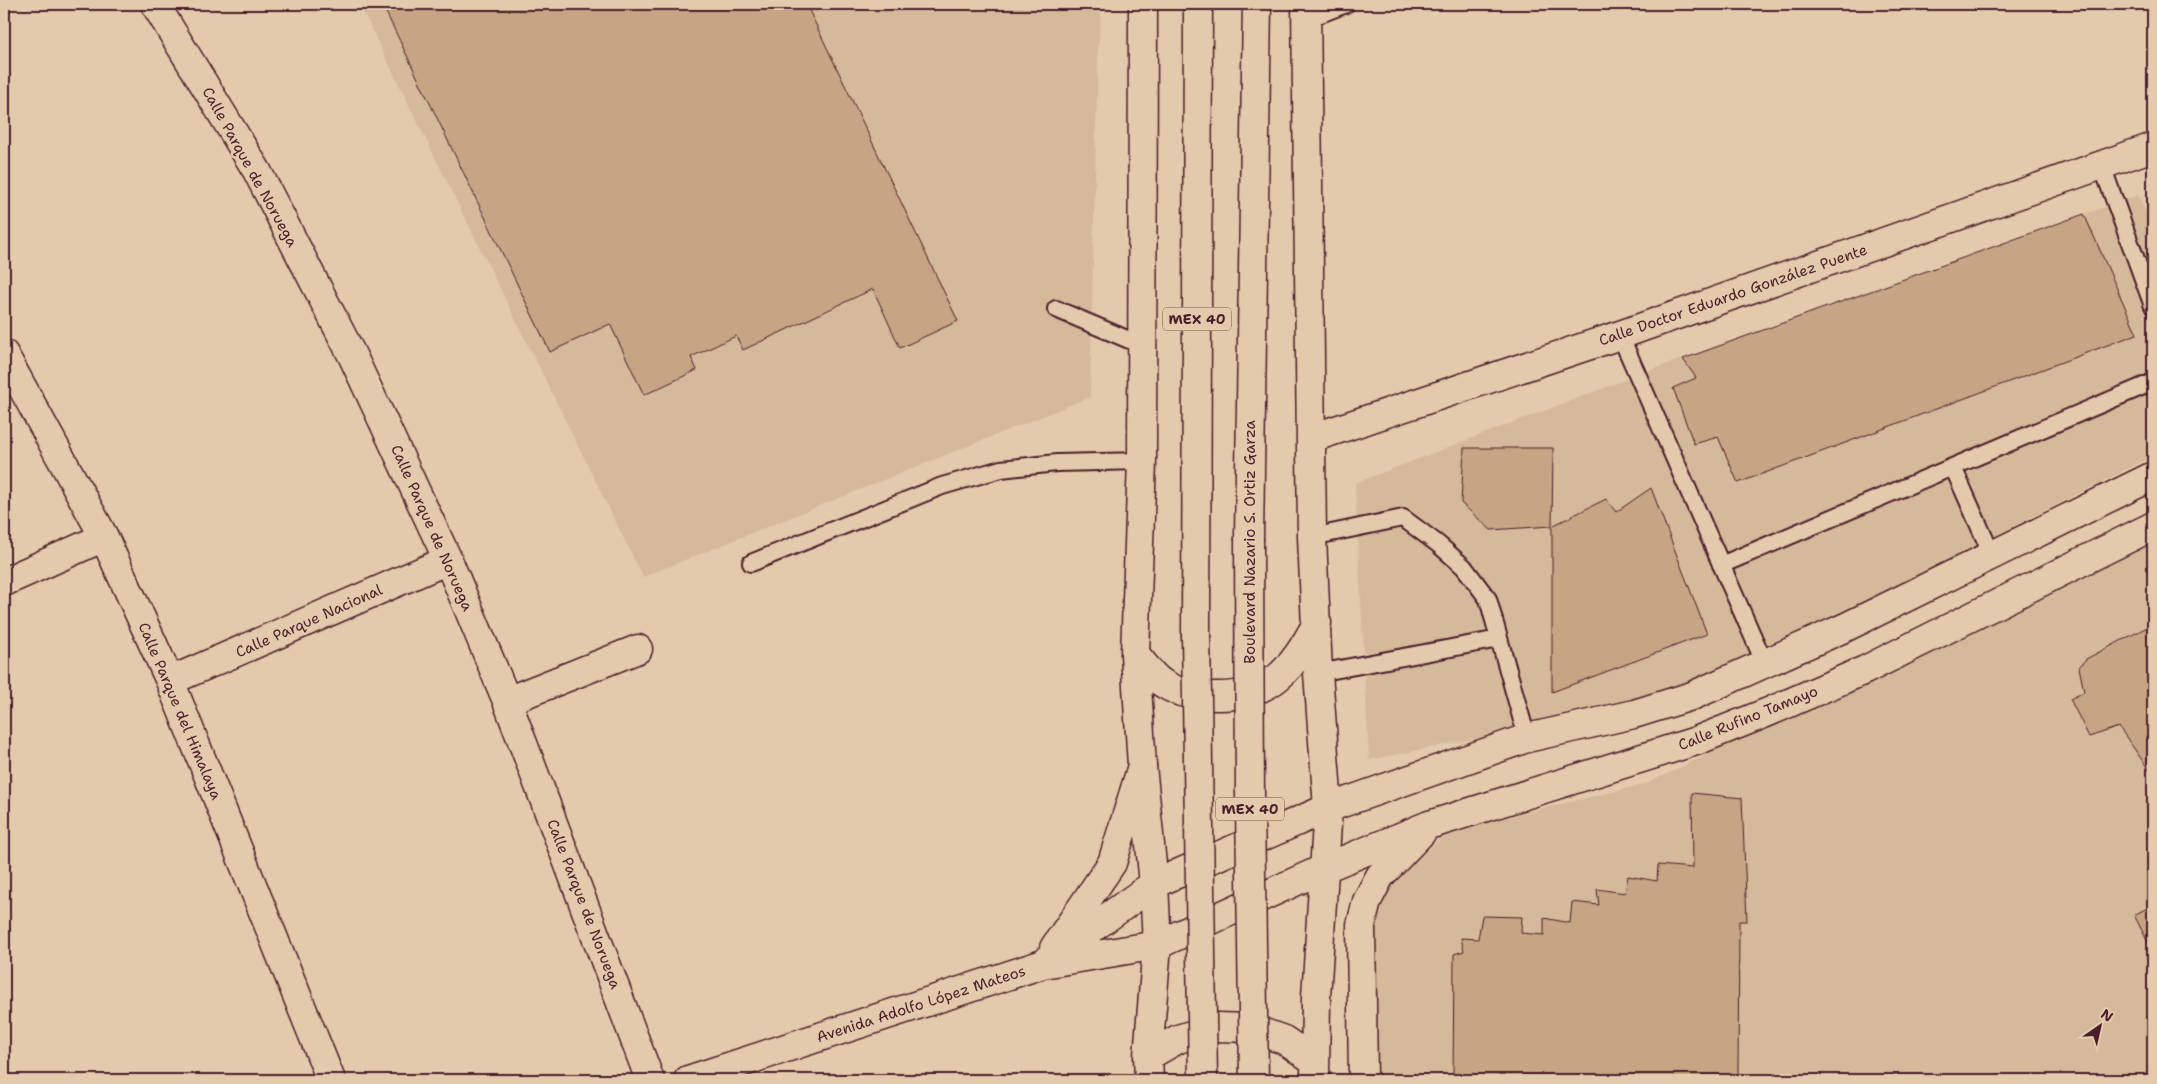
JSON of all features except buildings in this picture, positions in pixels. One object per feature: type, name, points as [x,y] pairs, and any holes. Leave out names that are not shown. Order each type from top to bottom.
[{"type":"main road","name":"Calle Parque de Noruega","points":[[155,4],[257,171],[352,355],[448,560],[507,701],[650,1080]]},
{"type":"main road","points":[[1143,4],[1142,461],[1135,654],[1142,766],[1154,884],[1157,945],[1149,1068]]},
{"type":"main road","name":"MEX 40","points":[[1198,4],[1196,635],[1203,1080]]},
{"type":"main road","name":"Boulevard Nazario S. Ortiz Garza","points":[[1254,1080],[1249,538],[1257,4]]},
{"type":"main road","points":[[1306,12],[1312,537],[1318,673],[1328,808],[1316,997],[1315,1071]]},
{"type":"main road","name":"Calle Doctor Eduardo González Puente","points":[[1312,438],[1620,335],[2153,147]]},
{"type":"main road","name":"Calle Parque del Himalaya","points":[[4,354],[104,537],[170,682],[331,1080]]},
{"type":"main road","points":[[1043,964],[1154,884],[1328,808],[1526,738],[1634,714],[1692,696],[1854,623],[2153,476]]},
{"type":"main road","name":"Calle Rufino Tamayo","points":[[1325,868],[1429,825],[1687,744],[1766,713],[1866,670],[2153,526]]},
{"type":"main road","points":[[4,582],[104,537]]},
{"type":"main road","name":"Calle Parque Nacional","points":[[170,682],[448,560]]},
{"type":"main road","points":[[1135,654],[1163,684],[1191,696],[1235,696],[1266,687],[1288,669],[1307,643],[1317,623]]},
{"type":"main road","points":[[507,701],[638,649]]},
{"type":"main road","points":[[1043,964],[1112,863],[1142,766]]},
{"type":"main road","points":[[1363,1080],[1361,925],[1367,901],[1380,876],[1429,825]]},
{"type":"main road","name":"Avenida Adolfo López Mateos","points":[[688,1080],[1043,964],[1157,945],[1325,868]]},
{"type":"main road","points":[[1149,1068],[1178,1039],[1217,1027],[1250,1028],[1284,1040],[1315,1071]]},
{"type":"lane","points":[[1306,12],[1346,4]]},
{"type":"lane","points":[[2102,166],[2153,306]]},
{"type":"lane","points":[[1056,309],[1141,345]]},
{"type":"lane","points":[[1620,335],[1764,664]]},
{"type":"lane","points":[[1721,565],[2153,382]]},
{"type":"lane","points":[[750,563],[942,486],[1001,470],[1057,463],[1142,461]]},
{"type":"lane","points":[[1953,467],[1992,555]]},
{"type":"lane","points":[[1312,537],[1404,518],[1464,567],[1488,599],[1526,738]]},
{"type":"lane","points":[[1318,673],[1499,639]]},
{"type":"shaded area","points":[[359,4],[1102,4],[1098,49],[1090,397],[643,577]]},
{"type":"shaded area","points":[[2138,195],[2153,229],[2153,456],[1660,705],[1555,723],[1369,760],[1355,483],[1648,371]]},
{"type":"shaded area","points":[[2153,539],[2153,1080],[1372,1080],[1370,930],[1393,882],[1446,833],[1463,827],[1646,784]]}]
